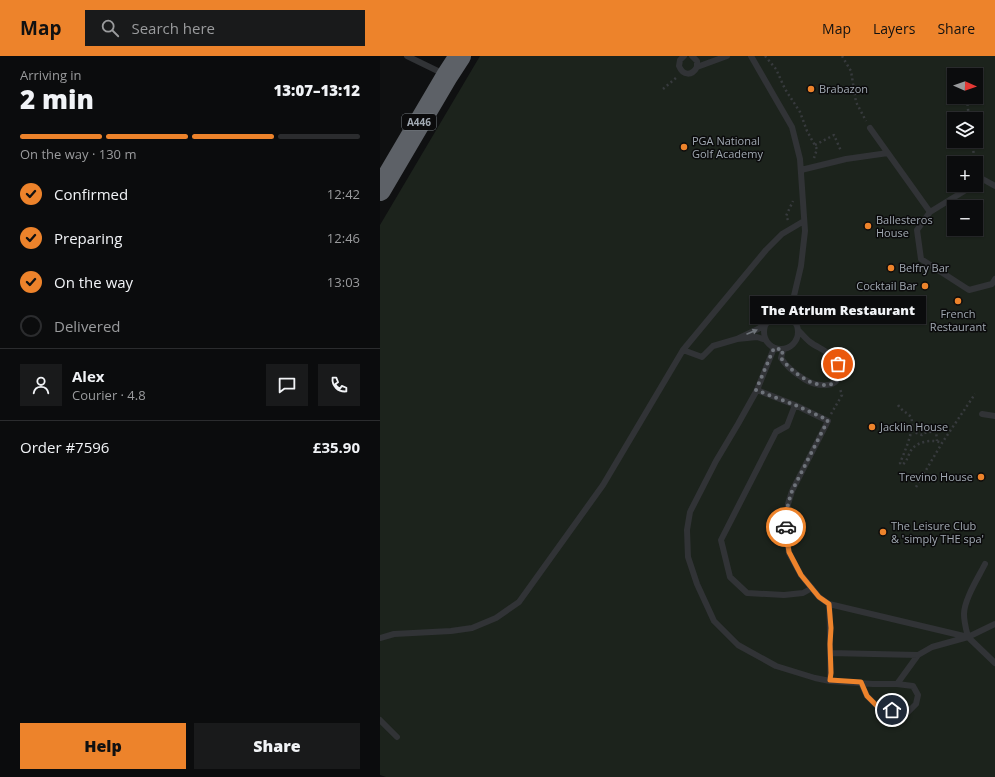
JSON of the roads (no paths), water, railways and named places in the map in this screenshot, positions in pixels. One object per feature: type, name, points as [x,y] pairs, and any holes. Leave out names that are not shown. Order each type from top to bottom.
[{"type":"highway","name":"A446","points":[[380,190],[460,56]]},
{"type":"lane","points":[[407,56],[447,76]]},
{"type":"lane","points":[[684,56],[680,60],[679,66],[685,74],[691,74],[698,68],[727,56]]},
{"type":"lane","points":[[692,56],[697,61],[698,68]]},
{"type":"lane","points":[[751,56],[792,127],[800,159],[804,231],[801,266],[789,317]]},
{"type":"lane","points":[[870,128],[930,212]]},
{"type":"lane","points":[[801,170],[846,159],[888,153]]},
{"type":"lane","points":[[983,179],[995,186]]},
{"type":"lane","points":[[962,192],[930,212],[917,230],[921,259],[970,290],[992,284],[995,279]]},
{"type":"lane","points":[[922,201],[938,206]]},
{"type":"lane","points":[[380,638],[394,634],[450,631],[472,628],[496,618],[519,602],[603,485],[683,350],[766,250],[782,234],[804,221]]},
{"type":"lane","points":[[683,350],[702,357],[713,346],[737,339],[758,329],[772,318],[783,315],[789,317],[797,324],[799,331],[794,344],[783,350],[774,348],[766,340],[764,331],[767,323]]},
{"type":"lane","points":[[783,350],[781,358],[784,363],[810,382],[827,385],[833,384],[837,380],[839,374],[838,364],[825,350],[810,341],[799,331]]},
{"type":"lane","points":[[737,339],[757,337],[766,340]]},
{"type":"lane","points":[[774,348],[756,390],[716,461],[690,512],[687,530],[688,557],[697,584],[714,621],[738,645],[776,666],[816,678],[861,682],[873,684],[913,686],[918,695],[916,704],[906,714],[877,706],[867,696],[861,682]]},
{"type":"lane","points":[[756,390],[828,420],[792,491],[786,519],[786,533],[789,552],[801,575],[819,597],[829,604],[968,636]]},
{"type":"lane","points":[[795,405],[787,426],[776,432],[722,540],[730,577],[747,593],[784,595],[803,593],[812,588]]},
{"type":"lane","points":[[982,414],[995,416]]},
{"type":"lane","points":[[985,564],[965,603],[965,625],[968,636],[995,663]]},
{"type":"lane","points":[[829,604],[831,628],[830,680]]},
{"type":"lane","points":[[897,684],[918,655],[932,647],[968,636],[995,624]]},
{"type":"lane","points":[[830,653],[918,655]]},
{"type":"lane","points":[[380,720],[397,736]]},
{"type":"place","name":"Brabazon","points":[[811,89]]},
{"type":"place","name":"PGA National Golf Academy","points":[[684,147]]},
{"type":"place","name":"Ballesteros House","points":[[868,226]]},
{"type":"place","name":"Belfry Bar","points":[[891,268]]},
{"type":"place","name":"Cocktail Bar","points":[[925,286]]},
{"type":"place","name":"French Restaurant","points":[[958,301]]},
{"type":"place","name":"The Atrium Restaurant","points":[[838,364]]},
{"type":"place","name":"Jacklin House","points":[[872,427]]},
{"type":"place","name":"Trevino House","points":[[981,477]]},
{"type":"place","name":"The Leisure Club & 'simply THE spa'","points":[[883,532]]}]
